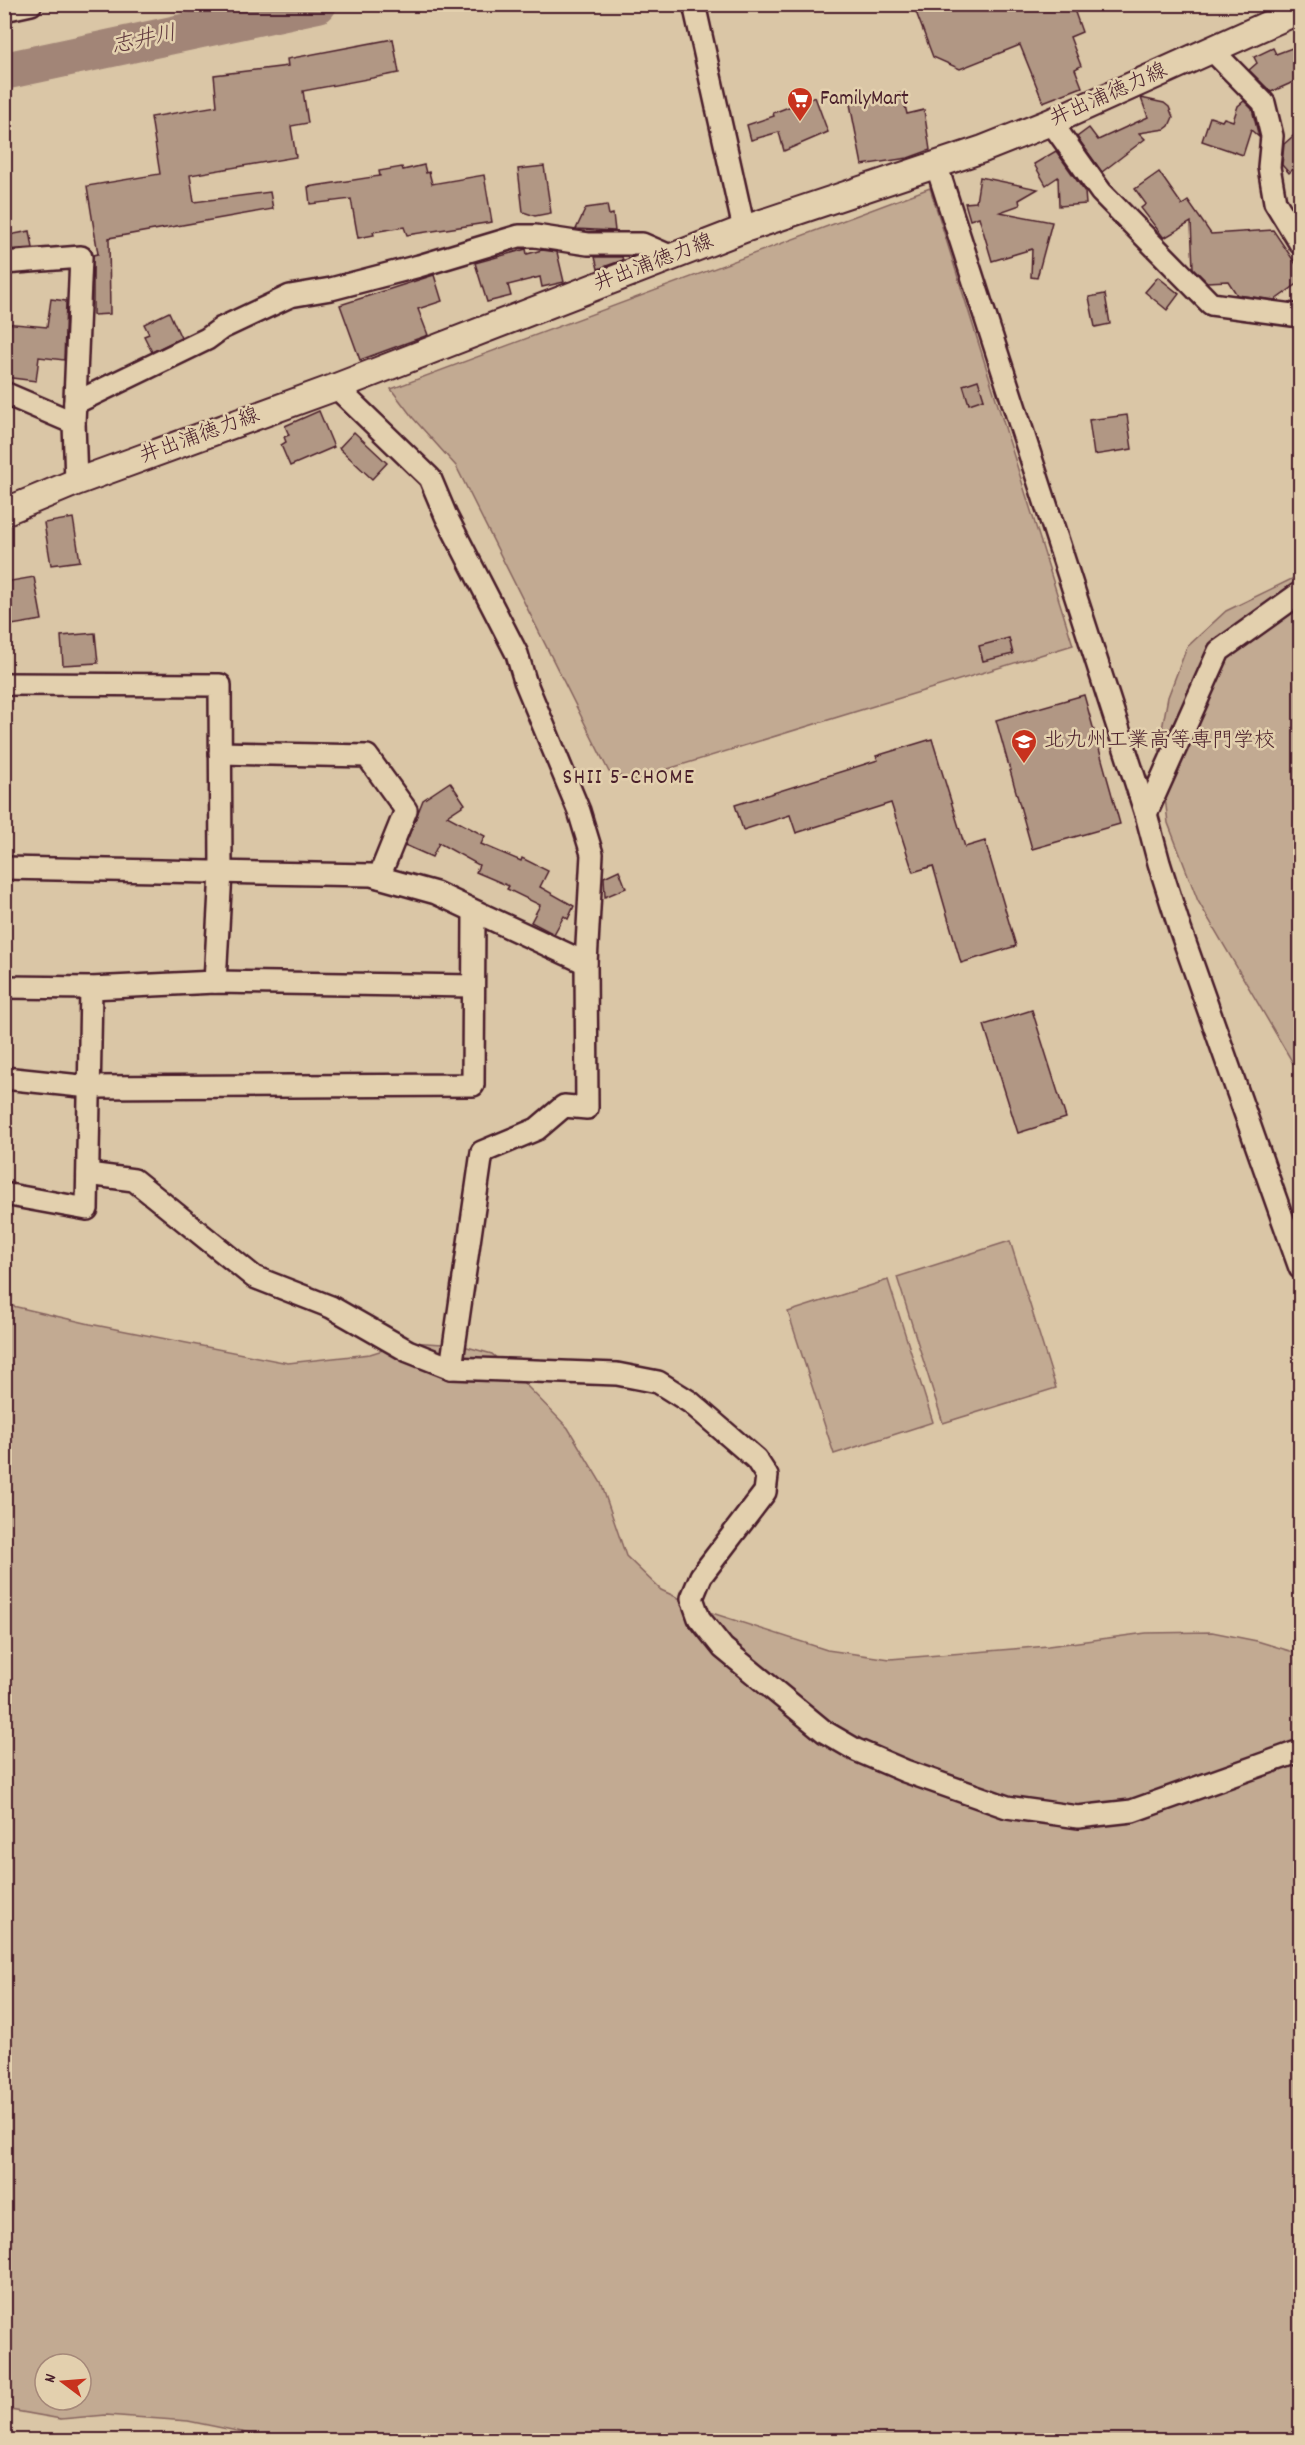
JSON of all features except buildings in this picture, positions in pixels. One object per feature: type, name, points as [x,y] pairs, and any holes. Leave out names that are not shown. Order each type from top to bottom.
[{"type":"main road","name":"井出浦徳力線","points":[[6,510],[336,387],[744,230],[984,149],[1051,122],[1300,10]]},
{"type":"street","points":[[4,10],[32,4]]},
{"type":"street","points":[[694,4],[744,230]]},
{"type":"street","points":[[1212,50],[1264,103],[1272,136],[1269,167],[1275,202],[1300,243]]},
{"type":"street","points":[[1051,122],[1101,192],[1211,304],[1300,316]]},
{"type":"street","points":[[936,164],[1146,814],[1180,929],[1300,1268]]},
{"type":"street","points":[[4,393],[74,413],[207,339],[236,320],[290,296],[331,289],[419,266],[519,236],[535,236],[588,244],[642,244],[672,257]]},
{"type":"street","points":[[4,263],[81,257],[74,413],[76,482]]},
{"type":"street","points":[[336,387],[430,478],[446,516],[517,654],[525,681],[579,811],[592,854],[586,963],[587,1108],[564,1106],[537,1129],[482,1152],[451,1368]]},
{"type":"street","points":[[1146,814],[1219,651],[1300,593]]},
{"type":"street","points":[[4,684],[220,686],[221,872],[215,982]]},
{"type":"street","points":[[220,753],[367,756],[406,810],[378,877]]},
{"type":"street","points":[[4,868],[371,875],[436,893],[474,913],[586,963]]},
{"type":"street","points":[[4,1078],[90,1087],[472,1085],[474,913]]},
{"type":"street","points":[[4,987],[92,988],[215,982],[474,986]]},
{"type":"street","points":[[4,1194],[87,1209],[92,988]]},
{"type":"street","points":[[88,1174],[134,1180],[254,1277],[331,1306],[408,1351],[451,1368],[617,1374],[658,1382],[690,1402],[756,1460],[767,1476],[765,1492],[701,1576],[692,1598],[699,1618],[723,1648],[825,1732],[856,1750],[905,1771],[1007,1807],[1078,1817],[1132,1811],[1300,1751]]},
{"type":"shaded area","points":[[930,188],[1073,645],[632,780],[609,772],[456,466],[413,418],[391,389]]},
{"type":"shaded area","points":[[1300,575],[1300,1075],[1198,901],[1168,823],[1159,745],[1168,697],[1187,647],[1226,611]]},
{"type":"shaded area","points":[[1010,1241],[1056,1388],[943,1423],[897,1277]]},
{"type":"shaded area","points":[[888,1280],[933,1422],[834,1454],[788,1312]]},
{"type":"shaded area","points":[[4,1304],[90,1324],[288,1363],[370,1354],[409,1342],[460,1345],[492,1354],[568,1428],[601,1483],[626,1556],[661,1590],[709,1612],[827,1650],[890,1659],[1048,1646],[1146,1633],[1212,1632],[1257,1641],[1300,1654],[1300,2440],[281,2440],[188,2421],[106,2415],[61,2419],[5,2409]]},
{"type":"waterway","name":"志井川","points":[[4,71],[318,4]]},
{"type":"place","name":"FamilyMart","points":[[800,123]]},
{"type":"place","name":"北九州工業高等専門学校","points":[[1024,765]]},
{"type":"district","name":"SHII 5-CHOME","points":[[629,778]]}]
